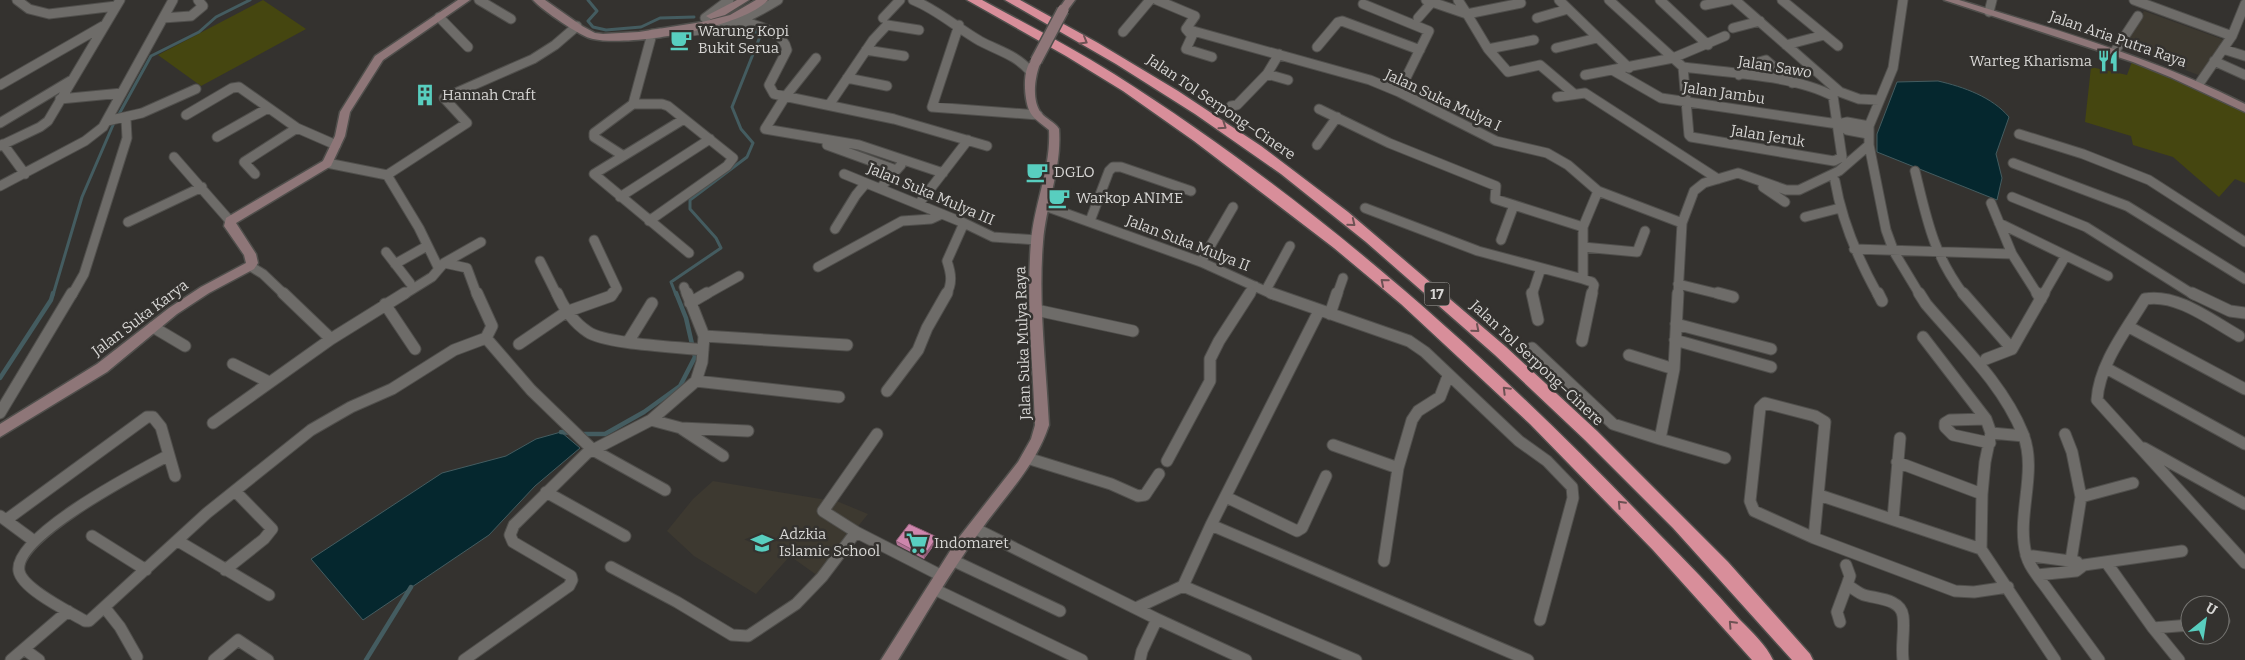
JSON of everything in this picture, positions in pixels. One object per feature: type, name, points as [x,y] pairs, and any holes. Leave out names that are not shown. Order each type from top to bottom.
[{"type":"highway","name":"17","points":[[973,0],[1124,86],[1206,142],[1297,211],[1382,280],[1493,377],[1614,497],[1764,660]]},
{"type":"highway","name":"Jalan Tol Serpong–Cinere","points":[[1011,0],[1144,74],[1228,129],[1320,197],[1406,267],[1518,365],[1638,481],[1804,660]]},
{"type":"street","points":[[17,0],[29,9],[49,14],[119,1]]},
{"type":"street","points":[[0,413],[84,274],[127,138],[116,120],[122,93],[173,0]]},
{"type":"street","points":[[163,18],[191,16],[203,6],[198,0]]},
{"type":"street","points":[[230,221],[327,163],[336,145],[345,112],[379,58],[466,0]]},
{"type":"street","points":[[479,0],[512,19]]},
{"type":"street","points":[[538,0],[596,37],[715,30],[742,21],[778,0]]},
{"type":"street","points":[[705,18],[729,0]]},
{"type":"street","points":[[676,29],[721,14],[744,0]]},
{"type":"street","points":[[652,34],[732,18],[763,0]]},
{"type":"street","points":[[883,18],[900,0]]},
{"type":"street","points":[[913,0],[934,9],[977,39],[994,48],[1013,54],[1033,66],[1070,0]]},
{"type":"street","points":[[1123,32],[1150,0]]},
{"type":"street","points":[[1157,0],[1179,3],[1194,16],[1186,29],[1192,36],[1186,49],[1212,57]]},
{"type":"street","points":[[1458,0],[1488,49],[1508,72],[1540,65],[1573,93]]},
{"type":"street","points":[[1559,0],[1629,68]]},
{"type":"street","points":[[1609,0],[1682,67],[1687,101]]},
{"type":"street","points":[[1660,0],[1708,45]]},
{"type":"street","points":[[1706,5],[1729,0]]},
{"type":"street","points":[[1735,0],[1840,92],[1863,101],[1879,100]]},
{"type":"street","points":[[1782,0],[1838,46]]},
{"type":"street","points":[[1660,439],[1674,369],[1682,223],[1694,191],[1704,183],[1738,173],[1786,190],[1799,190],[1839,171],[1869,135],[1879,100],[1893,68],[1903,0]]},
{"type":"street","name":"Jalan Aria Putra Raya","points":[[1949,0],[2115,51],[2199,84],[2245,108]]},
{"type":"street","points":[[1989,12],[1992,0]]},
{"type":"street","points":[[2134,0],[2232,36]]},
{"type":"street","points":[[25,174],[2,145],[44,124],[119,1]]},
{"type":"street","points":[[1418,18],[1429,1],[1467,14],[1521,3]]},
{"type":"street","points":[[1363,4],[1426,29],[1428,32],[1399,92]]},
{"type":"street","points":[[2199,84],[2232,36],[2245,4]]},
{"type":"street","points":[[1538,18],[1568,9]]},
{"type":"street","points":[[2115,51],[2138,16]]},
{"type":"street","points":[[439,17],[468,47]]},
{"type":"street","points":[[742,21],[771,32],[784,40],[787,45],[787,50],[769,85],[770,90],[774,94],[894,118],[987,146]]},
{"type":"street","points":[[1317,47],[1338,22],[1342,21],[1420,50]]},
{"type":"street","points":[[1733,28],[1760,21]]},
{"type":"street","points":[[0,85],[105,25]]},
{"type":"street","points":[[829,105],[866,50],[887,25],[919,30]]},
{"type":"street","points":[[959,25],[932,107],[940,110],[1038,115]]},
{"type":"street","points":[[327,163],[387,175],[468,123],[444,98],[533,59],[555,45],[577,26]]},
{"type":"street","name":"Jalan Suka Mulya I","points":[[1186,29],[1370,80],[1399,92],[1496,141],[1528,146],[1547,153],[1568,166],[1598,191],[1682,223]]},
{"type":"street","points":[[633,104],[652,34]]},
{"type":"street","points":[[1786,45],[1824,35]]},
{"type":"street","points":[[1585,76],[1673,58],[1708,45],[1725,36]]},
{"type":"street","points":[[1556,48],[1597,38]]},
{"type":"street","points":[[1488,49],[1534,40]]},
{"type":"street","points":[[2223,49],[2245,56]]},
{"type":"street","points":[[866,50],[904,56]]},
{"type":"street","points":[[1232,106],[1237,105],[1267,74],[1279,54]]},
{"type":"street","points":[[816,58],[785,97],[765,129],[859,145],[943,173]]},
{"type":"street","points":[[1739,76],[1759,62],[1766,60],[1774,65],[1792,84]]},
{"type":"street","points":[[2214,61],[2245,75]]},
{"type":"street","name":"Jalan Suka Mulya Raya","points":[[889,660],[952,560],[1027,458],[1040,437],[1042,425],[1036,310],[1037,240],[1039,224],[1055,162],[1054,133],[1051,126],[1038,115],[1031,96],[1033,66]]},
{"type":"street","name":"Jalan Sawo","points":[[1682,67],[1828,91],[1832,96],[1838,124]]},
{"type":"street","name":"Jalan Jambu","points":[[1614,70],[1658,97],[1838,124],[1847,130],[1869,135]]},
{"type":"street","points":[[1267,74],[1288,80]]},
{"type":"street","points":[[847,78],[887,86]]},
{"type":"street","points":[[0,123],[72,80]]},
{"type":"street","points":[[186,115],[235,87],[239,87],[297,128],[336,145]]},
{"type":"street","points":[[0,186],[25,174],[116,120],[196,89]]},
{"type":"street","points":[[60,99],[122,93]]},
{"type":"street","points":[[1557,97],[1573,93],[1585,93],[1718,179]]},
{"type":"street","name":"Jalan Jeruk","points":[[1687,101],[1689,135],[1692,137],[1834,160],[1839,160],[1842,157],[1838,124]]},
{"type":"street","points":[[622,155],[594,135],[598,129],[633,104],[652,103],[665,105],[733,157],[732,162],[649,221]]},
{"type":"street","points":[[217,137],[268,108]]},
{"type":"street","points":[[1319,109],[1423,158],[1496,186],[1494,198],[1583,227]]},
{"type":"street","points":[[1317,145],[1337,118]]},
{"type":"street","points":[[684,119],[622,155],[594,174],[620,198],[689,253]]},
{"type":"street","points":[[256,174],[244,162],[297,128]]},
{"type":"street","points":[[2019,134],[2091,157],[2149,180],[2245,242]]},
{"type":"street","points":[[799,135],[896,170]]},
{"type":"street","points":[[1869,135],[1886,230],[1894,252],[1926,304],[1990,380],[2014,414],[2029,459],[2022,524],[2026,554],[2037,576],[2099,660]]},
{"type":"street","points":[[620,198],[710,139]]},
{"type":"street","points":[[922,201],[968,140]]},
{"type":"street","points":[[174,157],[230,221],[230,226],[250,254],[252,263],[250,266],[263,274],[330,338]]},
{"type":"street","points":[[883,185],[904,160]]},
{"type":"street","points":[[2013,164],[2127,206],[2245,279]]},
{"type":"street","points":[[1090,221],[1109,171],[1113,168],[1121,167],[1191,191]]},
{"type":"street","points":[[1915,171],[1937,252],[1987,323],[2012,349]]},
{"type":"street","name":"Jalan Suka Mulya III","points":[[844,174],[964,223],[993,237],[1037,240]]},
{"type":"street","points":[[387,175],[427,246],[442,266]]},
{"type":"street","points":[[1755,179],[1758,184],[1773,192],[1785,202]]},
{"type":"street","points":[[1835,181],[1840,208],[1854,249],[1882,301]]},
{"type":"street","points":[[835,229],[856,195],[866,183]]},
{"type":"street","points":[[128,222],[202,187]]},
{"type":"street","points":[[1583,278],[1583,227],[1598,191]]},
{"type":"street","points":[[2012,197],[2097,232],[2200,298],[2232,312],[2245,313]]},
{"type":"street","points":[[1991,203],[2012,254],[2041,299]]},
{"type":"street","points":[[1501,240],[1514,205]]},
{"type":"street","name":"Jalan Suka Mulya II","points":[[1045,206],[1201,262],[1286,300],[1409,341],[1425,352],[1448,376],[1519,441],[1547,461],[1572,487],[1573,498],[1540,620]]},
{"type":"street","points":[[1201,262],[1233,207]]},
{"type":"street","points":[[1365,208],[1478,251],[1592,282],[1594,285],[1582,341]]},
{"type":"street","points":[[1805,217],[1840,208]]},
{"type":"street","points":[[818,267],[902,221],[931,219],[942,214]]},
{"type":"street","points":[[887,391],[918,350],[927,328],[950,288],[951,273],[947,261],[964,223]]},
{"type":"street","points":[[1999,223],[2108,276]]},
{"type":"street","points":[[1583,247],[1637,252],[1645,231]]},
{"type":"street","points":[[519,344],[566,312],[611,296],[617,289],[594,240]]},
{"type":"street","points":[[213,423],[330,338],[432,277],[442,266],[481,242]]},
{"type":"street","points":[[395,264],[427,246]]},
{"type":"street","points":[[1266,290],[1290,246]]},
{"type":"street","points":[[1854,249],[1894,252],[2012,254]]},
{"type":"street","points":[[386,252],[410,283]]},
{"type":"street","points":[[1986,359],[2012,349],[2066,257]]},
{"type":"street","points":[[540,261],[566,312],[589,333],[599,338],[698,350]]},
{"type":"street","name":"Jalan Suka Karya","points":[[0,430],[102,368],[173,311],[205,290],[250,266]]},
{"type":"street","points":[[169,455],[88,500],[34,541],[20,560],[18,568],[25,583],[87,621],[105,608],[207,513],[311,430],[351,407],[392,389],[454,350],[486,338],[492,326],[479,299],[469,271],[462,266],[442,266]]},
{"type":"street","points":[[1538,320],[1532,307],[1531,293],[1541,268]]},
{"type":"street","points":[[690,303],[739,276]]},
{"type":"street","points":[[1136,608],[1183,586],[1211,525],[1342,278]]},
{"type":"street","points":[[1678,284],[1733,297]]},
{"type":"street","points":[[1167,461],[1208,385],[1210,359],[1219,341],[1256,286]]},
{"type":"street","points":[[464,660],[571,583],[571,576],[513,542],[510,537],[514,524],[591,448],[651,420],[696,380],[702,362],[698,350],[704,336],[684,287]]},
{"type":"street","points":[[2239,336],[2172,301],[2158,297],[2145,299],[2096,386],[2097,400],[2245,563]]},
{"type":"street","points":[[628,342],[652,303]]},
{"type":"street","points":[[385,304],[415,349]]},
{"type":"street","points":[[1036,310],[1133,331]]},
{"type":"street","points":[[1676,324],[1771,349]]},
{"type":"street","points":[[154,326],[185,346]]},
{"type":"street","points":[[2129,327],[2245,389]]},
{"type":"street","points":[[704,336],[846,345]]},
{"type":"street","points":[[1923,337],[1986,419],[1995,437],[1985,462],[1982,494],[1982,549],[2055,660]]},
{"type":"street","points":[[486,338],[531,390],[591,448],[665,490]]},
{"type":"street","points":[[1675,340],[1770,367]]},
{"type":"street","points":[[1532,348],[1613,424],[1725,458]]},
{"type":"street","points":[[1629,355],[1674,369]]},
{"type":"street","points":[[233,364],[268,382]]},
{"type":"street","points":[[2106,368],[2245,444]]},
{"type":"street","points":[[1384,561],[1398,468],[1415,415],[1440,397],[1448,376]]},
{"type":"street","points":[[696,380],[839,397]]},
{"type":"street","points":[[1814,539],[1824,420],[1769,402],[1762,405],[1750,501],[1754,511],[1814,539],[1955,591],[1974,592],[2008,587]]},
{"type":"street","points":[[34,541],[3,518],[147,417],[153,417],[161,427],[175,476]]},
{"type":"street","points":[[1986,419],[1950,420],[1945,422],[1945,427],[1953,435],[2020,436]]},
{"type":"street","points":[[651,420],[681,428],[748,431]]},
{"type":"street","points":[[681,428],[723,456]]},
{"type":"street","points":[[877,434],[823,512],[856,532],[942,576]]},
{"type":"street","points":[[2065,434],[2072,452],[2081,497],[2077,565]]},
{"type":"street","points":[[1893,518],[1900,438]]},
{"type":"street","points":[[2136,444],[2245,504]]},
{"type":"street","points":[[1333,445],[1398,468]]},
{"type":"street","points":[[1027,458],[1111,484],[1138,496],[1145,495],[1159,474]]},
{"type":"street","points":[[1897,462],[1982,494]]},
{"type":"street","points":[[2169,480],[2181,469]]},
{"type":"street","points":[[1226,496],[1297,531],[1302,528],[1326,476]]},
{"type":"street","points":[[2081,497],[2133,483]]},
{"type":"street","points":[[226,570],[264,539],[272,529],[235,491]]},
{"type":"street","points":[[546,492],[625,536]]},
{"type":"street","points":[[1819,495],[1982,549]]},
{"type":"street","points":[[1211,525],[1528,660]]},
{"type":"street","points":[[974,528],[1157,619],[1246,660]]},
{"type":"street","points":[[611,567],[677,602],[732,635],[739,637],[748,636],[796,604],[822,577],[856,532]]},
{"type":"street","points":[[92,536],[146,570]]},
{"type":"street","points":[[178,541],[269,595]]},
{"type":"street","points":[[2037,576],[2077,565],[2182,551]]},
{"type":"street","points":[[2026,554],[2077,565]]},
{"type":"street","points":[[952,560],[1060,611]]},
{"type":"street","points":[[2106,562],[2153,628],[2179,660]]},
{"type":"street","points":[[1840,622],[1837,612],[1850,576],[1846,564]]},
{"type":"street","points":[[1847,584],[1862,594],[1892,602],[1899,606],[1903,616],[1901,648],[1903,660]]},
{"type":"street","points":[[1183,586],[1356,660]]},
{"type":"street","points":[[934,589],[1082,660]]},
{"type":"street","points":[[105,608],[120,627],[137,657]]},
{"type":"street","points":[[11,660],[68,610]]},
{"type":"street","points":[[1140,660],[1142,651],[1157,619]]},
{"type":"street","points":[[2153,628],[2180,626]]},
{"type":"street","points":[[214,660],[238,640],[268,660]]},
{"type":"street","points":[[24,649],[39,660]]},
{"type":"shaded area","points":[[263,0],[306,29],[201,86],[158,55]]},
{"type":"shaded area","points":[[2144,11],[2227,41],[2206,78],[2123,46]]},
{"type":"shaded area","points":[[2133,59],[2245,109],[2245,183],[2235,179],[2219,197],[2173,157],[2133,145],[2131,136],[2085,122],[2091,67],[2127,75]]},
{"type":"shaded area","name":"Adzkia Islamic School","points":[[713,481],[839,502],[868,514],[818,576],[790,556],[756,594],[694,556],[667,531],[693,499]]},
{"type":"water","points":[[1938,81],[1958,86],[1986,98],[2009,117],[1996,154],[2002,178],[1997,200],[1877,152],[1877,134],[1897,82]]},
{"type":"water","points":[[561,432],[580,448],[535,486],[489,535],[363,620],[311,559],[442,473],[506,456],[536,439]]},
{"type":"building","name":"Indomaret","points":[[909,524],[937,537],[924,556],[896,541]]},
{"type":"waterway","points":[[53,295],[82,197],[113,125],[151,56],[199,32],[216,17],[250,0]]},
{"type":"waterway","points":[[588,0],[597,11],[588,21],[593,27],[606,30],[641,27],[660,18],[694,17]]},
{"type":"waterway","points":[[676,295],[671,282],[721,248],[716,238],[690,209],[690,200],[747,157],[753,143],[741,129],[732,107],[761,34],[742,27]]},
{"type":"waterway","points":[[0,378],[51,300],[53,293]]},
{"type":"waterway","points":[[581,434],[605,434],[644,412],[680,386],[695,357],[686,318],[676,293]]},
{"type":"waterway","points":[[561,432],[571,433]]},
{"type":"waterway","points":[[366,660],[411,587]]},
{"type":"place","name":"Warung Kopi Bukit Serua","points":[[681,40]]},
{"type":"place","name":"Warteg Kharisma","points":[[2108,61]]},
{"type":"place","name":"Hannah Craft","points":[[425,95]]},
{"type":"place","name":"DGLO","points":[[1037,172]]},
{"type":"place","name":"Warkop ANIME","points":[[1059,198]]},
{"type":"place","name":"Adzkia Islamic School","points":[[762,543]]},
{"type":"place","name":"Indomaret","points":[[917,543]]}]
